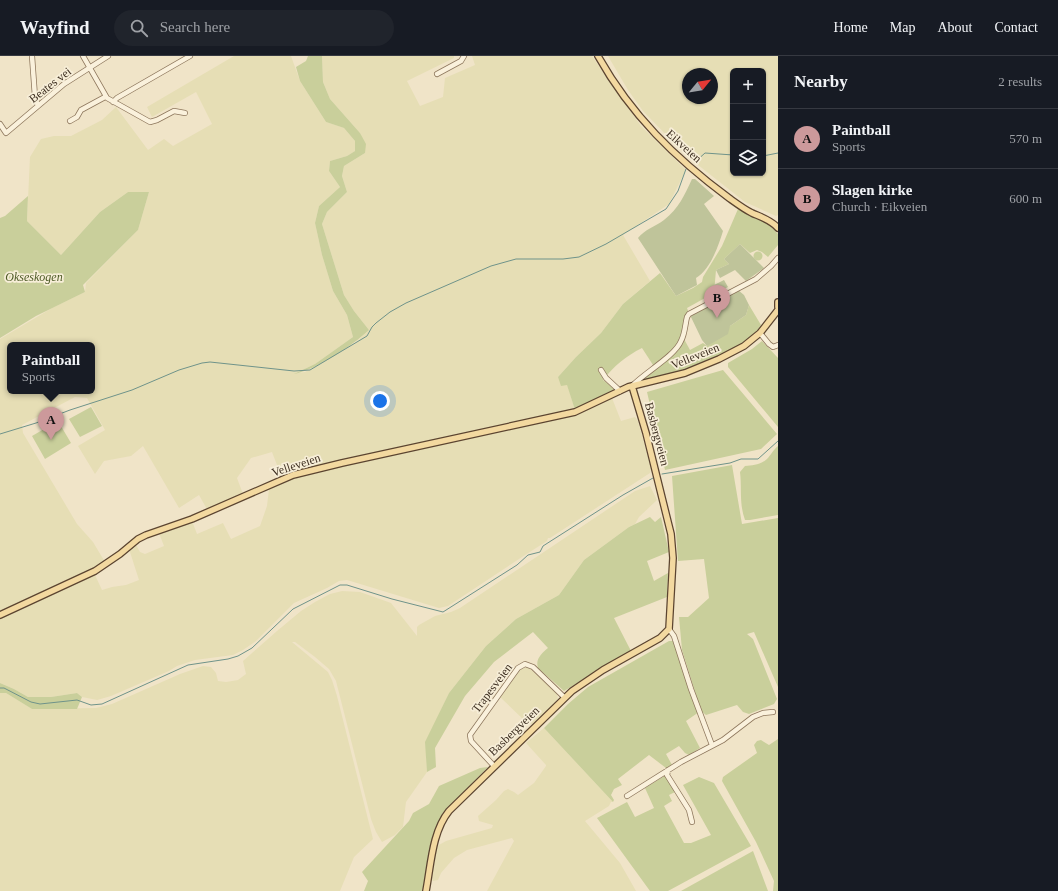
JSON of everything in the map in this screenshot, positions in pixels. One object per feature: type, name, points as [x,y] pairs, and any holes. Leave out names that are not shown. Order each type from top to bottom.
[{"type":"main road","name":"Eikveien","points":[[598,56],[630,106],[666,146],[730,199],[751,212],[768,220],[778,228]]},
{"type":"main road","points":[[778,302],[778,307]]},
{"type":"main road","name":"Velleveien","points":[[0,615],[95,571],[138,539],[146,535],[192,519],[294,475],[336,464],[560,416],[580,410],[632,386],[671,378],[700,368],[735,351],[752,340],[760,333],[778,310]]},
{"type":"main road","name":"Basbergveien","points":[[426,891],[437,835],[443,820],[449,811],[564,697],[588,679],[663,636],[670,629],[673,558],[671,534],[646,433],[632,386]]},
{"type":"street","points":[[32,56],[35,97],[38,106]]},
{"type":"street","points":[[83,56],[105,97],[113,102],[150,122],[174,111],[185,113]]},
{"type":"street","name":"Beates vei","points":[[0,124],[6,133],[64,84],[108,56]]},
{"type":"street","points":[[113,102],[190,56]]},
{"type":"street","points":[[437,74],[458,64],[464,56]]},
{"type":"street","points":[[70,121],[77,116],[80,110],[105,97]]},
{"type":"street","name":"Velleveien","points":[[632,386],[679,346],[684,335],[688,315],[756,279],[778,258]]},
{"type":"street","points":[[760,333],[773,347],[778,345]]},
{"type":"street","points":[[600,370],[620,391]]},
{"type":"street","name":"Basbergveien","points":[[670,629],[674,636],[691,689],[712,745]]},
{"type":"street","name":"Trapesveien","points":[[494,766],[471,741],[470,735],[518,668],[525,664],[533,667],[564,697]]},
{"type":"street","points":[[627,796],[668,770],[723,740],[753,717],[763,713],[773,712]]},
{"type":"street","points":[[668,770],[667,775],[689,810],[692,822]]},
{"type":"shaded area","points":[[234,56],[291,56],[300,81],[326,122],[344,128],[355,141],[355,151],[347,156],[330,161],[329,171],[340,187],[319,206],[315,223],[322,255],[333,291],[347,315],[353,337],[315,364],[296,373],[305,372],[356,342],[369,330],[344,295],[322,224],[327,212],[347,192],[342,176],[344,166],[365,153],[360,133],[330,99],[323,82],[322,56],[454,56],[454,58],[407,81],[420,106],[443,97],[445,78],[475,65],[472,56],[592,56],[641,126],[686,170],[669,204],[623,235],[650,281],[623,304],[601,333],[558,377],[567,384],[575,410],[282,478],[272,452],[251,458],[237,478],[243,494],[208,511],[199,495],[179,508],[143,446],[131,456],[104,461],[95,474],[78,446],[105,430],[87,398],[75,397],[22,425],[23,433],[77,524],[93,542],[105,562],[85,573],[0,612],[0,339],[52,308],[85,292],[86,283],[138,230],[149,192],[128,192],[100,212],[61,255],[27,221],[30,157],[41,139],[54,136],[71,136],[102,120],[116,107],[148,150],[164,139],[173,146],[212,124],[196,92],[152,117],[147,107]]},
{"type":"shaded area","points":[[608,56],[778,56],[778,215],[776,216],[745,202],[693,161],[643,111],[628,90]]},
{"type":"shaded area","points":[[612,398],[621,421],[635,417],[638,421],[651,468],[650,473],[548,538],[547,541],[448,606],[439,608],[347,580],[339,581],[294,603],[256,641],[243,650],[233,655],[195,660],[177,666],[169,671],[111,696],[97,700],[82,697],[77,693],[51,697],[28,697],[0,683],[0,617],[95,575],[102,590],[126,585],[139,580],[129,549],[135,543],[140,552],[145,554],[164,546],[159,533],[192,521],[197,534],[223,523],[231,539],[260,526],[267,506],[269,489],[291,479],[342,465],[580,413]]},
{"type":"shaded area","points":[[650,486],[657,500],[639,517],[635,524],[584,560],[559,595],[516,619],[486,646],[449,693],[426,742],[427,772],[406,802],[403,827],[395,835],[382,842],[371,819],[336,681],[329,669],[295,642],[292,642],[328,672],[332,680],[373,839],[354,857],[340,891],[0,891],[0,693],[6,693],[32,709],[96,708],[112,704],[180,674],[203,666],[211,667],[216,673],[218,681],[226,682],[238,680],[246,674],[243,661],[277,631],[301,611],[315,602],[330,594],[342,591],[360,592],[391,603],[417,636],[417,627],[419,625],[435,616],[460,608],[635,491]]},
{"type":"shaded area","points":[[528,667],[556,692],[558,698],[553,705],[532,724],[525,721],[500,697],[521,669]]},
{"type":"shaded area","points":[[544,728],[613,802],[585,821],[620,863],[636,891],[487,891],[514,841],[512,838],[467,850],[454,858],[441,873],[438,880],[433,881],[431,879],[431,875],[437,846],[446,841],[492,828],[493,825],[479,821],[478,816],[504,791],[508,789],[518,795],[534,783],[546,765],[526,743]]},
{"type":"green space","points":[[308,56],[322,56],[323,82],[330,99],[360,133],[366,144],[365,153],[344,166],[342,176],[347,192],[327,212],[322,224],[344,295],[369,330],[353,343],[323,363],[303,372],[294,374],[315,364],[353,337],[347,315],[333,291],[322,255],[315,223],[319,206],[340,187],[329,171],[330,161],[347,156],[355,151],[355,141],[344,128],[326,122],[300,81],[296,67],[306,61]]},
{"type":"green space","points":[[692,179],[695,179],[714,196],[704,204],[723,231],[716,251],[709,264],[696,278],[697,285],[676,296],[638,238],[647,230],[664,220],[674,211],[684,196]]},
{"type":"green space","name":"Okseskogen","points":[[128,192],[149,192],[138,230],[83,285],[85,292],[36,316],[0,338],[0,218],[5,216],[28,196],[27,221],[61,255],[100,212]]},
{"type":"green space","points":[[738,209],[769,224],[778,234],[778,245],[768,257],[757,250],[750,253],[740,244],[724,259],[729,264],[716,270],[714,293],[687,308],[690,316],[684,339],[690,350],[703,343],[707,346],[730,326],[746,315],[749,305],[761,325],[753,336],[740,346],[674,374],[646,380],[643,377],[653,365],[642,348],[631,354],[611,370],[603,380],[615,389],[575,410],[567,385],[561,386],[558,377],[601,333],[623,304],[660,273],[676,296],[702,282],[703,277],[722,246]]},
{"type":"green space","points":[[740,244],[764,268],[746,281],[735,270],[720,278],[716,270],[729,264],[724,259]]},
{"type":"green space","points":[[758,251],[763,256],[758,261],[753,256]]},
{"type":"green space","points":[[724,280],[728,287],[718,292],[714,285]]},
{"type":"green space","points":[[738,290],[744,295],[749,305],[746,315],[730,326],[728,334],[707,346],[702,340],[690,315]]},
{"type":"green space","points":[[762,341],[778,358],[778,427],[728,367],[728,363],[752,349]]},
{"type":"green space","points":[[723,370],[777,434],[761,449],[665,470],[647,392]]},
{"type":"green space","points":[[91,407],[102,426],[80,437],[69,419]]},
{"type":"green space","points":[[58,421],[71,443],[45,459],[32,436]]},
{"type":"green space","points":[[778,446],[778,515],[745,520],[741,502],[740,472],[745,466],[764,461]]},
{"type":"green space","points":[[732,465],[742,524],[778,518],[778,687],[754,632],[747,634],[753,639],[777,699],[774,704],[749,714],[743,712],[737,705],[706,715],[701,711],[682,650],[679,617],[688,617],[709,598],[704,559],[678,561],[672,476]]},
{"type":"green space","points":[[650,517],[655,522],[661,517],[669,552],[647,561],[654,581],[668,573],[667,597],[614,618],[631,651],[564,691],[538,668],[538,659],[548,648],[533,632],[494,662],[465,696],[435,748],[436,767],[427,772],[425,742],[449,693],[486,646],[516,619],[559,595],[584,560],[629,527]]},
{"type":"green space","points":[[669,641],[674,641],[699,712],[686,721],[700,748],[689,755],[679,746],[666,754],[672,765],[666,768],[649,755],[618,779],[622,785],[614,789],[611,795],[614,800],[613,802],[544,728],[588,687]]},
{"type":"green space","points":[[0,683],[28,697],[51,697],[77,693],[82,697],[77,709],[32,709],[6,693],[0,693]]},
{"type":"green space","points":[[778,739],[778,891],[773,891],[774,881],[756,842],[722,781],[723,777],[757,753],[754,745],[757,741],[761,740],[769,745]]},
{"type":"green space","points":[[488,767],[442,814],[434,836],[424,891],[364,891],[368,881],[362,872],[409,821],[413,813],[429,804],[439,786],[480,768]]},
{"type":"green space","points":[[666,775],[675,792],[669,795],[672,801],[664,806],[684,843],[691,843],[711,835],[683,785],[699,777],[714,783],[751,846],[668,891],[650,891],[597,818],[627,802],[635,817],[654,808],[645,788]]},
{"type":"green space","points":[[753,851],[768,891],[681,891]]},
{"type":"waterway","points":[[695,162],[705,153],[730,155]]},
{"type":"waterway","points":[[766,155],[778,153]]},
{"type":"waterway","points":[[0,434],[132,390],[179,370],[202,363],[210,362],[294,371],[310,370],[367,336],[372,327],[390,312],[406,303],[491,266],[516,259],[563,259],[579,257],[606,244],[666,209],[678,191],[686,169]]},
{"type":"waterway","points":[[662,474],[730,463],[741,459],[758,459],[778,441]]},
{"type":"waterway","points":[[0,688],[4,688],[31,702],[40,704],[77,700],[91,705],[102,704],[188,665],[238,656],[252,648],[293,609],[340,585],[347,585],[392,599],[443,612],[517,565],[528,555],[540,552],[543,546],[623,495],[653,478]]},
{"type":"place","name":"Slagen kirke","points":[[717,318]]},
{"type":"place","name":"Paintball","points":[[51,440]]}]
